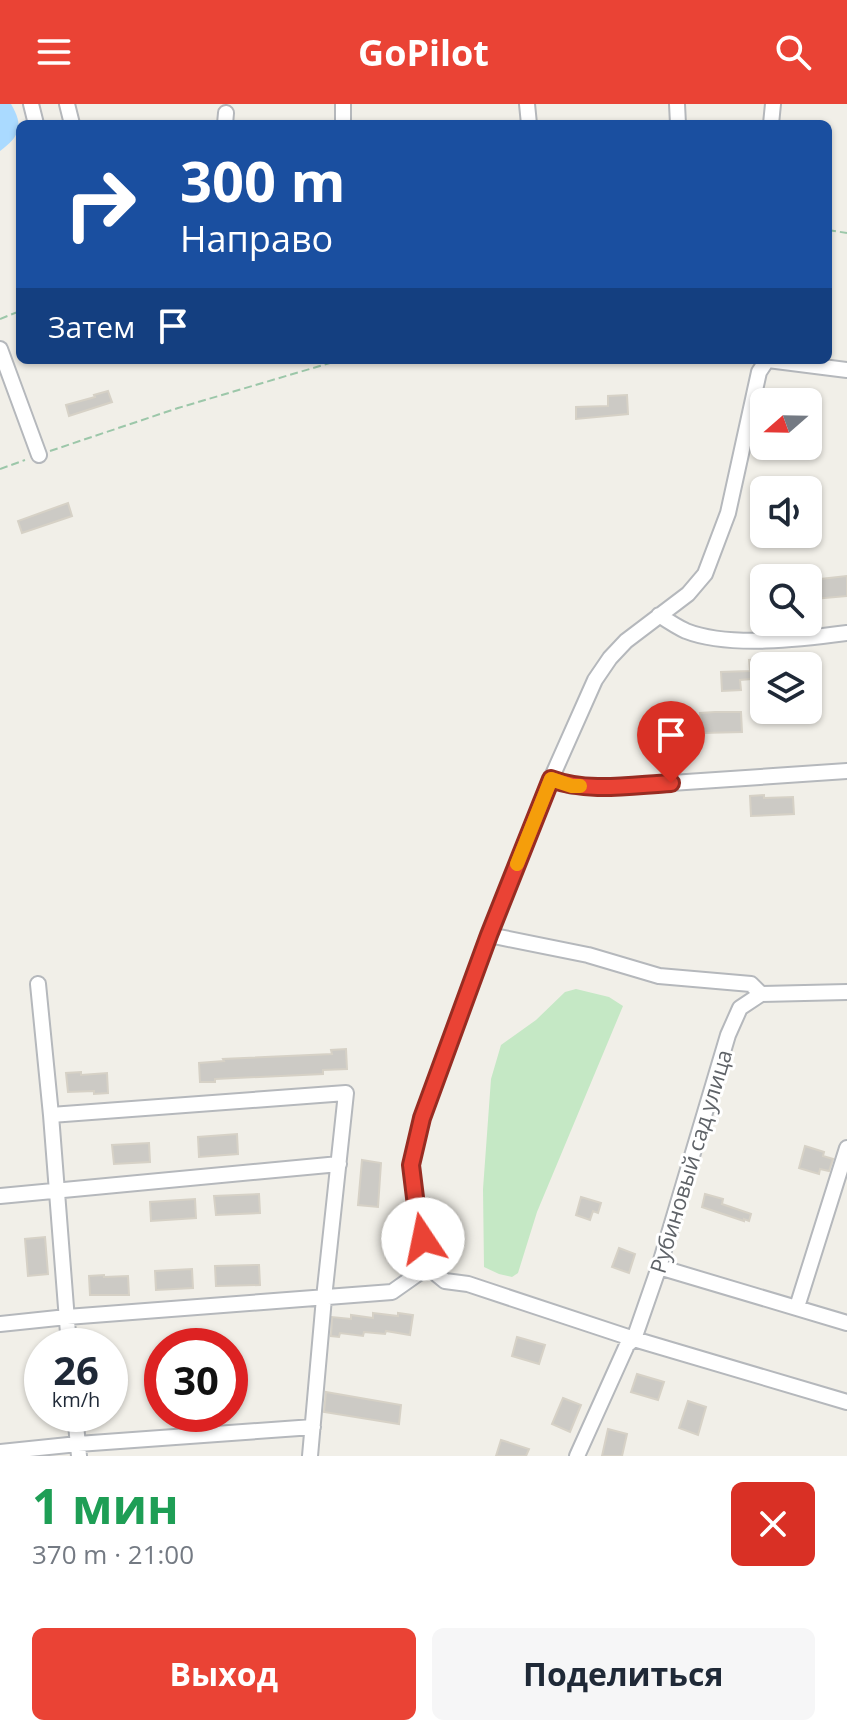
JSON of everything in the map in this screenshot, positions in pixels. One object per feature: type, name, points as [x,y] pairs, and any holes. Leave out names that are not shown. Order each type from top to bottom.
[{"type":"street","points":[[0,349],[39,455]]},
{"type":"street","points":[[764,364],[759,372],[728,513],[705,574],[688,594],[626,641],[595,680],[551,779],[489,935],[422,1118],[411,1165],[418,1222],[427,1257],[434,1272],[445,1281],[468,1284],[634,1339],[847,1402]]},
{"type":"street","points":[[799,364],[847,370]]},
{"type":"street","points":[[659,615],[688,632],[715,638],[804,639],[847,633]]},
{"type":"street","points":[[551,779],[572,786],[612,787],[847,771]]},
{"type":"street","points":[[489,935],[588,955],[659,976],[751,984],[761,994],[847,992]]},
{"type":"street","points":[[38,984],[68,1328]]},
{"type":"street","name":"Рубиновый сад улица","points":[[577,1456],[627,1345],[634,1339],[659,1267],[728,1035],[740,1008],[761,994]]},
{"type":"street","points":[[51,1115],[346,1093],[310,1456]]},
{"type":"street","points":[[797,1307],[847,1148]]},
{"type":"street","points":[[0,1196],[339,1164]]},
{"type":"street","points":[[659,1267],[847,1323]]},
{"type":"street","points":[[0,1324],[392,1292],[419,1273]]},
{"type":"street","points":[[0,1452],[79,1450],[313,1427]]},
{"type":"path","points":[[0,469],[178,408],[326,364]]},
{"type":"green space","points":[[576,989],[609,997],[623,1006],[537,1212],[518,1273],[512,1277],[499,1274],[484,1267],[483,1189],[491,1079],[501,1045],[536,1020],[565,992]]},
{"type":"water","points":[[0,104],[11,104],[18,120],[16,135],[0,151]]},
{"type":"building","points":[[108,391],[112,402],[69,416],[66,405]]},
{"type":"building","points":[[627,395],[628,414],[576,419],[576,407],[608,406],[608,396]]},
{"type":"building","points":[[68,503],[72,516],[22,533],[18,521]]},
{"type":"building","points":[[847,576],[847,596],[822,598],[822,579]]},
{"type":"building","points":[[750,671],[750,679],[740,680],[741,690],[722,691],[721,672]]},
{"type":"building","points":[[741,712],[742,732],[702,733],[700,713]]},
{"type":"building","points":[[764,795],[764,798],[793,797],[794,814],[751,816],[750,796]]},
{"type":"building","points":[[346,1049],[347,1069],[323,1070],[323,1074],[200,1082],[199,1063],[332,1054],[331,1050]]},
{"type":"building","points":[[81,1072],[81,1075],[107,1073],[108,1093],[68,1092],[66,1073]]},
{"type":"building","points":[[237,1134],[238,1154],[199,1157],[198,1137]]},
{"type":"building","points":[[149,1143],[150,1162],[114,1164],[112,1145]]},
{"type":"building","points":[[805,1146],[824,1152],[823,1156],[833,1159],[829,1171],[820,1169],[819,1174],[799,1168]]},
{"type":"building","points":[[362,1160],[381,1163],[378,1207],[358,1205]]},
{"type":"building","points":[[259,1194],[260,1213],[216,1215],[214,1196]]},
{"type":"building","points":[[705,1194],[723,1199],[722,1204],[751,1214],[749,1221],[702,1207]]},
{"type":"building","points":[[581,1197],[601,1203],[598,1213],[593,1211],[590,1220],[576,1215]]},
{"type":"building","points":[[195,1199],[196,1218],[151,1221],[150,1202]]},
{"type":"building","points":[[45,1237],[48,1274],[28,1276],[25,1239]]},
{"type":"building","points":[[619,1248],[635,1254],[629,1273],[612,1267]]},
{"type":"building","points":[[259,1265],[260,1285],[216,1286],[215,1266]]},
{"type":"building","points":[[192,1269],[193,1288],[156,1290],[155,1271]]},
{"type":"building","points":[[89,1276],[128,1276],[129,1295],[90,1295]]},
{"type":"building","points":[[373,1313],[413,1315],[410,1335],[386,1331],[385,1334],[364,1332],[363,1336],[340,1333],[339,1337],[331,1336],[332,1317],[351,1319],[351,1315],[373,1318]]},
{"type":"building","points":[[517,1337],[545,1345],[539,1364],[512,1356]]},
{"type":"building","points":[[637,1374],[664,1382],[658,1400],[631,1392]]},
{"type":"building","points":[[326,1392],[401,1405],[399,1424],[324,1412]]},
{"type":"building","points":[[563,1398],[581,1405],[570,1432],[552,1424]]},
{"type":"building","points":[[688,1401],[706,1407],[698,1435],[679,1428]]},
{"type":"building","points":[[608,1429],[627,1434],[622,1456],[602,1456]]},
{"type":"building","points":[[501,1440],[529,1449],[526,1456],[496,1456]]},
{"type":"slow traffic","points":[[517,864],[551,779],[580,786]]},
{"type":"route","points":[[423,1239],[411,1165],[422,1118],[489,935],[551,779],[572,786],[671,783]]}]
